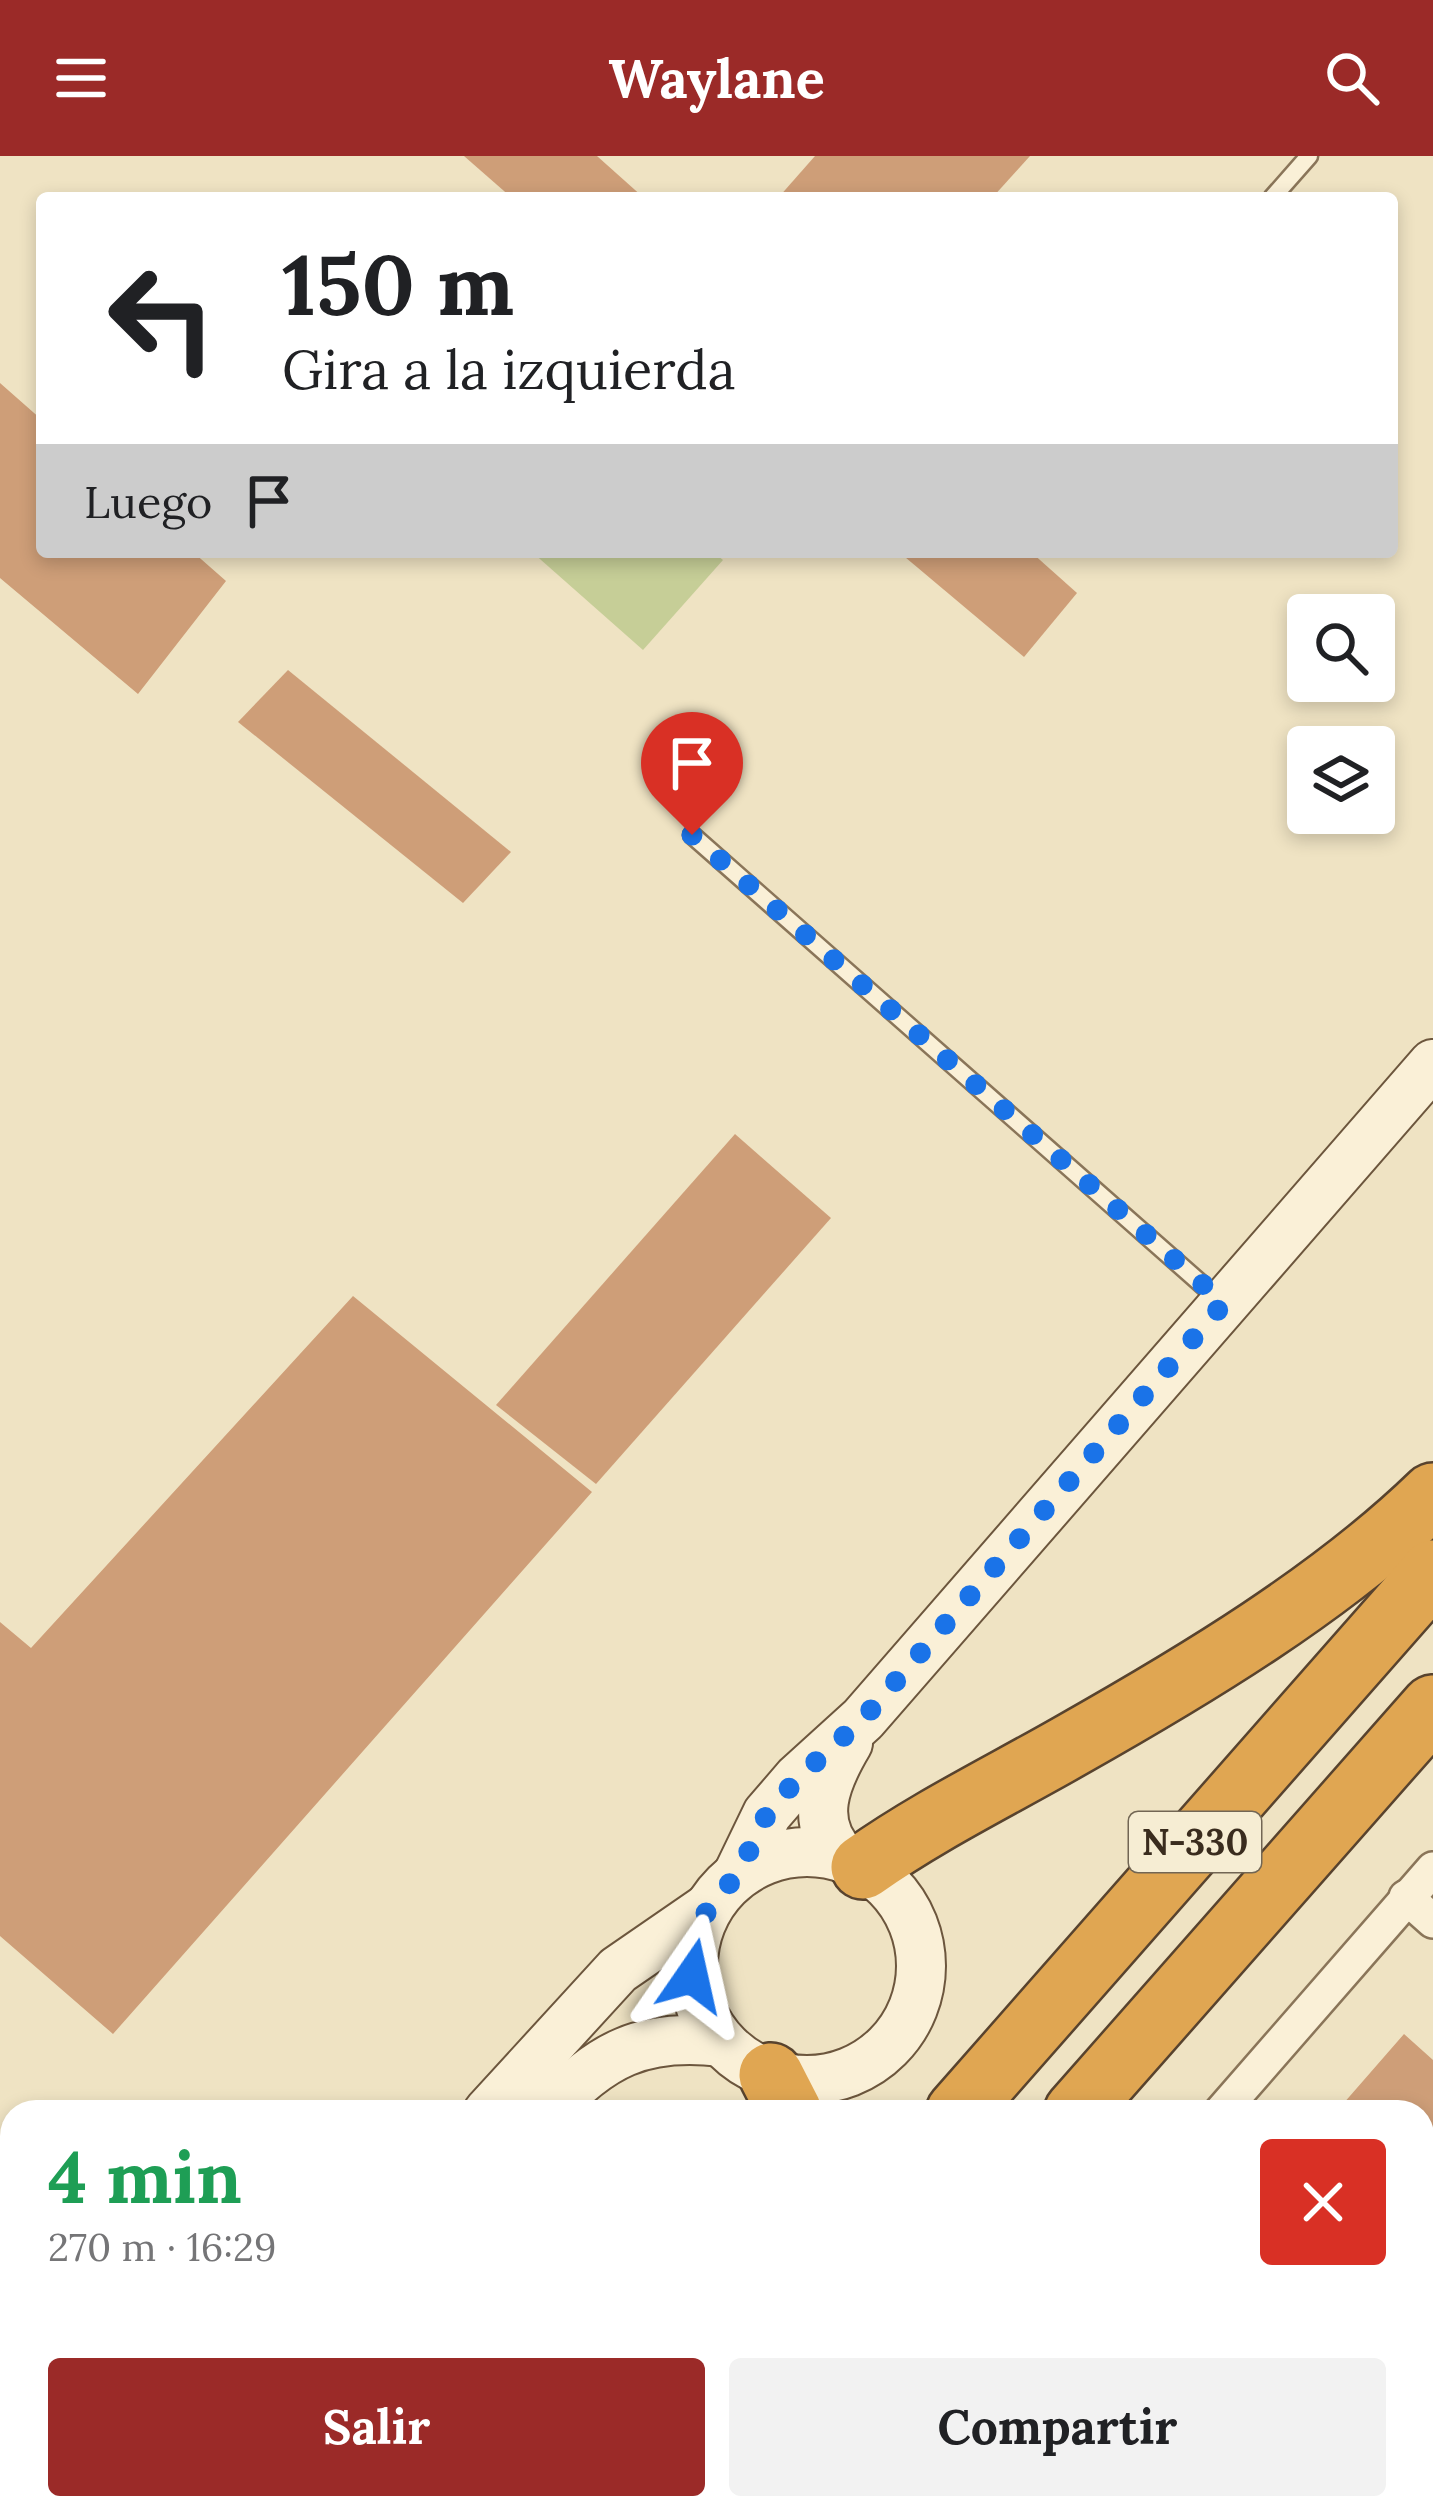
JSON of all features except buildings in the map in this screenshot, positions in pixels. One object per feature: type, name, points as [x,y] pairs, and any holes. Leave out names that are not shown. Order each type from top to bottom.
[{"type":"highway","points":[[853,1862],[1075,1743],[1240,1642],[1354,1562],[1433,1495]]},
{"type":"highway","name":"N-330","points":[[969,2100],[1433,1572]]},
{"type":"highway","name":"N-330","points":[[1087,2100],[1433,1707]]},
{"type":"street","points":[[761,2076],[702,2011],[692,1976],[695,1941],[767,1814],[798,1778],[863,1719],[1433,1064]]},
{"type":"street","points":[[560,2100],[594,2067],[640,2043],[682,2037],[761,2076],[807,2080],[842,2075],[874,2060],[900,2034],[916,2002],[922,1967],[917,1932],[901,1900],[826,1835],[822,1813],[832,1771],[863,1719]]},
{"type":"street","points":[[499,2100],[618,1970],[771,1857],[808,1852],[853,1862]]},
{"type":"street","points":[[1231,2100],[1433,1869]]},
{"type":"street","points":[[1406,1897],[1433,1921]]},
{"type":"lane","points":[[1277,192],[1310,156]]},
{"type":"lane","points":[[692,835],[1224,1303]]},
{"type":"green space","points":[[539,558],[723,560],[643,650]]},
{"type":"route","points":[[692,835],[1224,1303],[863,1719],[798,1778],[767,1814],[738,1874],[708,1908],[695,1941],[692,1976]]}]
